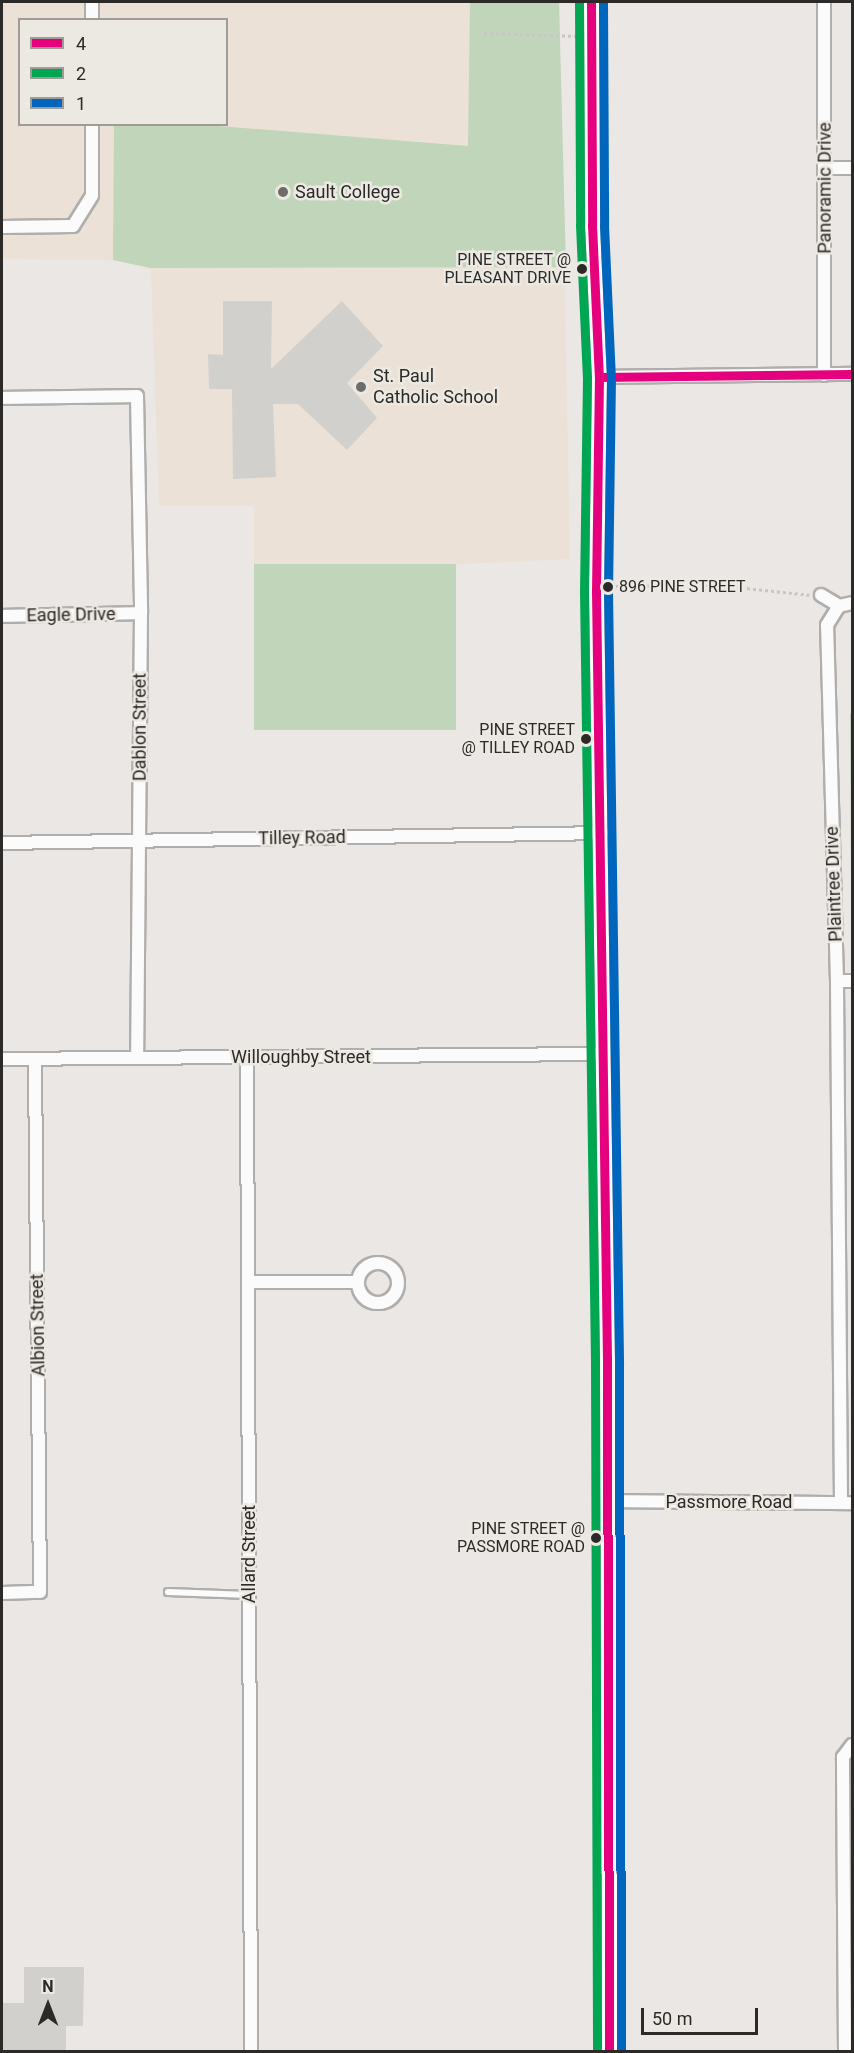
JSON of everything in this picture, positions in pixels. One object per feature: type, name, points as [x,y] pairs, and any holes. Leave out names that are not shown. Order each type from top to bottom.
[{"type":"street","points":[[92,2],[92,18]]},
{"type":"street","points":[[591,2],[592,225],[599,377],[596,586],[602,833],[601,1054],[607,1364],[605,1501],[609,2052]]},
{"type":"street","name":"Panoramic Drive","points":[[824,2],[826,168],[824,375]]},
{"type":"street","points":[[2,227],[73,226],[92,195],[92,126]]},
{"type":"street","points":[[826,168],[852,168]]},
{"type":"street","points":[[599,377],[852,374]]},
{"type":"street","name":"Dablon Street","points":[[2,398],[137,396],[141,613],[137,1058]]},
{"type":"street","points":[[821,595],[839,606],[852,603]]},
{"type":"street","name":"Plaintree Drive","points":[[839,606],[827,625],[837,981],[838,1226],[847,1503]]},
{"type":"street","name":"Eagle Drive","points":[[2,616],[141,613]]},
{"type":"street","name":"Tilley Road","points":[[2,843],[602,833]]},
{"type":"street","points":[[837,981],[852,981]]},
{"type":"street","name":"Willoughby Street","points":[[2,1059],[601,1054]]},
{"type":"street","name":"Allard Street","points":[[247,1057],[251,2052]]},
{"type":"street","name":"Albion Street","points":[[2,1593],[40,1592],[35,1059]]},
{"type":"street","points":[[838,1226],[852,1226]]},
{"type":"street","points":[[249,1282],[358,1282]]},
{"type":"street","name":"Passmore Road","points":[[605,1501],[847,1503]]},
{"type":"street","points":[[845,2052],[848,1957],[843,1757],[852,1745]]},
{"type":"lane","points":[[168,1592],[250,1594]]},
{"type":"path","points":[[484,33],[591,36]]},
{"type":"path","points":[[596,586],[717,585],[821,595]]},
{"type":"shaded area","points":[[2,2],[559,2],[570,559],[254,573],[254,506],[159,506],[151,269],[113,260],[2,259]]},
{"type":"green space","points":[[470,2],[559,2],[566,267],[151,268],[113,260],[114,126],[218,126],[468,146]]},
{"type":"green space","points":[[254,564],[456,564],[456,730],[254,730]]},
{"type":"green space","points":[[850,713],[852,713],[852,877],[851,877]]},
{"type":"building","points":[[223,301],[272,301],[271,369],[342,301],[383,346],[347,383],[377,418],[347,450],[298,404],[273,404],[276,477],[233,479],[232,389],[209,389],[208,354],[223,355]]},
{"type":"building","points":[[24,1967],[84,1967],[83,2026],[66,2026],[66,2052],[2,2052],[2,2003],[24,2003]]},
{"type":"transit line","name":"2","points":[[579,2],[580,225],[587,377],[584,591],[595,1364],[597,2052]]},
{"type":"transit line","name":"4","points":[[591,2],[592,225],[599,377],[596,591],[607,1364],[609,2052]]},
{"type":"transit line","name":"1","points":[[603,2],[604,225],[611,377],[608,591],[619,1364],[621,2052]]},
{"type":"transit line","name":"4","points":[[599,377],[852,374]]},
{"type":"place","name":"Sault College","points":[[283,192]]},
{"type":"place","name":"PINE STREET @ PLEASANT DRIVE","points":[[582,269]]},
{"type":"place","name":"St. Paul Catholic School","points":[[361,387]]},
{"type":"place","name":"896 PINE STREET","points":[[608,587]]},
{"type":"place","name":"PINE STREET @ TILLEY ROAD","points":[[586,739]]},
{"type":"place","name":"PINE STREET @ PASSMORE ROAD","points":[[596,1538]]}]
